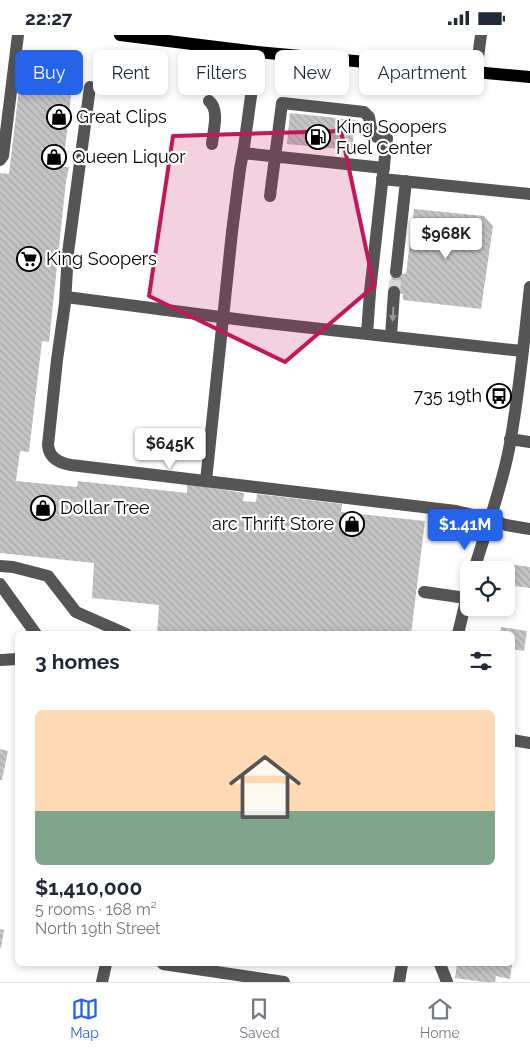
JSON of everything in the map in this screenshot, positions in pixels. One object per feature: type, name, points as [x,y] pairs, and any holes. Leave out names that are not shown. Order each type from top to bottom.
[{"type":"main road","points":[[120,35],[241,50]]},
{"type":"main road","points":[[265,53],[359,61]]},
{"type":"main road","points":[[484,73],[530,77]]},
{"type":"street","points":[[0,160],[3,156],[18,35]]},
{"type":"street","points":[[479,50],[481,35]]},
{"type":"street","points":[[90,87],[68,253],[66,297],[48,445],[49,453],[52,457],[71,465],[465,512],[506,525],[530,529]]},
{"type":"street","points":[[206,481],[232,232],[251,95]]},
{"type":"street","points":[[209,101],[214,106],[216,112],[212,144]]},
{"type":"street","points":[[270,196],[282,103],[364,112],[370,120],[372,134],[377,137],[387,138],[367,334]]},
{"type":"street","points":[[243,153],[275,156],[383,173],[406,181],[530,194]]},
{"type":"street","points":[[396,273],[406,181]]},
{"type":"street","points":[[374,256],[397,259]]},
{"type":"street","points":[[477,561],[505,465],[529,311],[530,287]]},
{"type":"street","points":[[391,336],[394,292]]},
{"type":"street","points":[[66,297],[223,318],[522,351]]},
{"type":"street","points":[[510,439],[530,442]]},
{"type":"street","points":[[0,566],[13,567],[48,576],[76,612],[119,631]]},
{"type":"street","points":[[0,584],[34,631]]},
{"type":"street","points":[[424,592],[460,593]]},
{"type":"street","points":[[459,631],[462,616]]},
{"type":"street","points":[[0,660],[15,659]]},
{"type":"street","points":[[515,740],[530,743]]},
{"type":"street","points":[[102,982],[106,966]]},
{"type":"street","points":[[176,966],[284,982]]},
{"type":"street","points":[[399,982],[402,966]]},
{"type":"street","points":[[441,966],[447,982]]},
{"type":"path","points":[[14,68],[77,75],[90,87]]},
{"type":"highlighted area","points":[[341,131],[374,286],[285,362],[149,296],[173,136]]},
{"type":"building","points":[[18,95],[71,95],[63,167],[69,167],[49,342],[42,341],[29,452],[20,451],[16,481],[77,487],[78,481],[187,493],[187,484],[244,493],[243,501],[256,502],[257,494],[342,504],[341,512],[425,521],[411,631],[157,631],[159,605],[92,598],[94,563],[0,553],[0,173],[9,174]]},
{"type":"building","points":[[290,113],[355,120],[352,150],[287,144]]},
{"type":"building","points":[[414,209],[484,216],[493,226],[481,309],[403,300],[403,294],[390,292],[392,272],[406,274]]},
{"type":"building","points":[[515,565],[530,567],[530,588],[515,586]]},
{"type":"building","points":[[501,627],[527,631],[524,651],[515,650],[515,631],[500,631]]},
{"type":"building","points":[[0,749],[8,751],[2,780],[0,780]]},
{"type":"building","points":[[0,929],[4,930],[1,948],[0,948]]},
{"type":"building","points":[[457,966],[512,966],[510,979],[496,976],[495,982],[484,982],[455,978]]},
{"type":"tunnel","points":[[394,292],[396,272]]},
{"type":"place","name":"Great Clips","points":[[59,117]]},
{"type":"place","name":"King Soopers Fuel Center","points":[[318,137]]},
{"type":"place","name":"Queen Liquor","points":[[54,157]]},
{"type":"place","name":"King Soopers","points":[[29,259]]},
{"type":"place","name":"735 19th","points":[[499,396]]},
{"type":"place","name":"Dollar Tree","points":[[43,508]]},
{"type":"place","name":"arc Thrift Store","points":[[352,524]]}]
